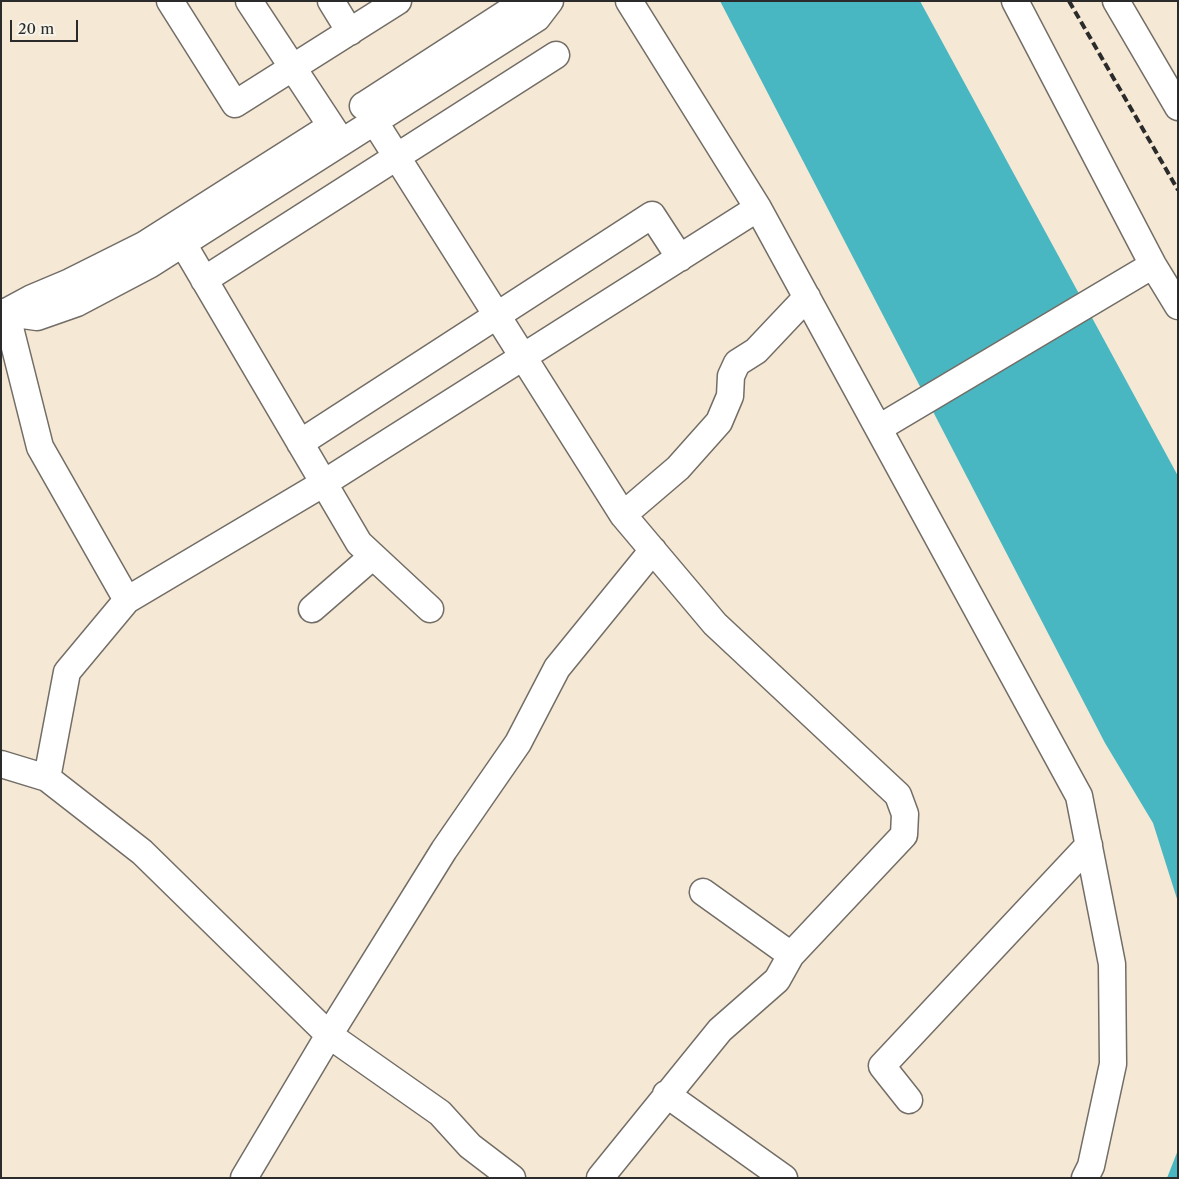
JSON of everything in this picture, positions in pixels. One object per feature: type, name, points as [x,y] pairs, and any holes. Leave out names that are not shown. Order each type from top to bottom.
[{"type":"street","points":[[170,1],[235,104],[398,1]]},
{"type":"street","points":[[250,1],[336,134]]},
{"type":"street","points":[[330,1],[350,32]]},
{"type":"street","points":[[369,113],[525,1]]},
{"type":"street","points":[[127,600],[40,447],[4,312],[144,245],[178,235],[369,113],[537,18],[550,1]]},
{"type":"street","points":[[629,1],[758,208],[1080,796],[1112,964],[1113,1064],[1090,1166],[1085,1178]]},
{"type":"street","points":[[1015,1],[1153,265],[1178,306]]},
{"type":"street","points":[[1116,1],[1178,107]]},
{"type":"street","points":[[204,280],[556,55]]},
{"type":"street","points":[[369,113],[623,515],[715,624],[898,795],[905,814],[904,834],[791,955],[777,980],[720,1030],[666,1094],[600,1178]]},
{"type":"street","points":[[47,778],[67,672],[127,600],[324,483],[758,208]]},
{"type":"street","points":[[300,443],[652,215],[680,258]]},
{"type":"street","points":[[178,235],[359,543],[430,609]]},
{"type":"street","points":[[878,428],[1153,265]]},
{"type":"street","points":[[623,515],[678,468],[719,422],[730,396],[731,376],[737,363],[756,350],[807,297]]},
{"type":"street","points":[[244,1178],[329,1035],[444,850],[518,743],[557,668],[653,550]]},
{"type":"street","points":[[312,609],[373,556]]},
{"type":"street","points":[[1,764],[47,778],[142,852],[329,1035],[440,1112],[470,1146],[512,1178]]},
{"type":"street","points":[[909,1100],[882,1066],[1089,845]]},
{"type":"street","points":[[703,892],[791,955]]},
{"type":"street","points":[[666,1094],[784,1178]]},
{"type":"water","points":[[720,1],[920,1],[1178,476],[1178,902],[1153,823],[1105,743]]},
{"type":"water","points":[[1178,1150],[1178,1178],[1167,1178]]},
{"type":"railway","points":[[1069,1],[1178,190]]}]
